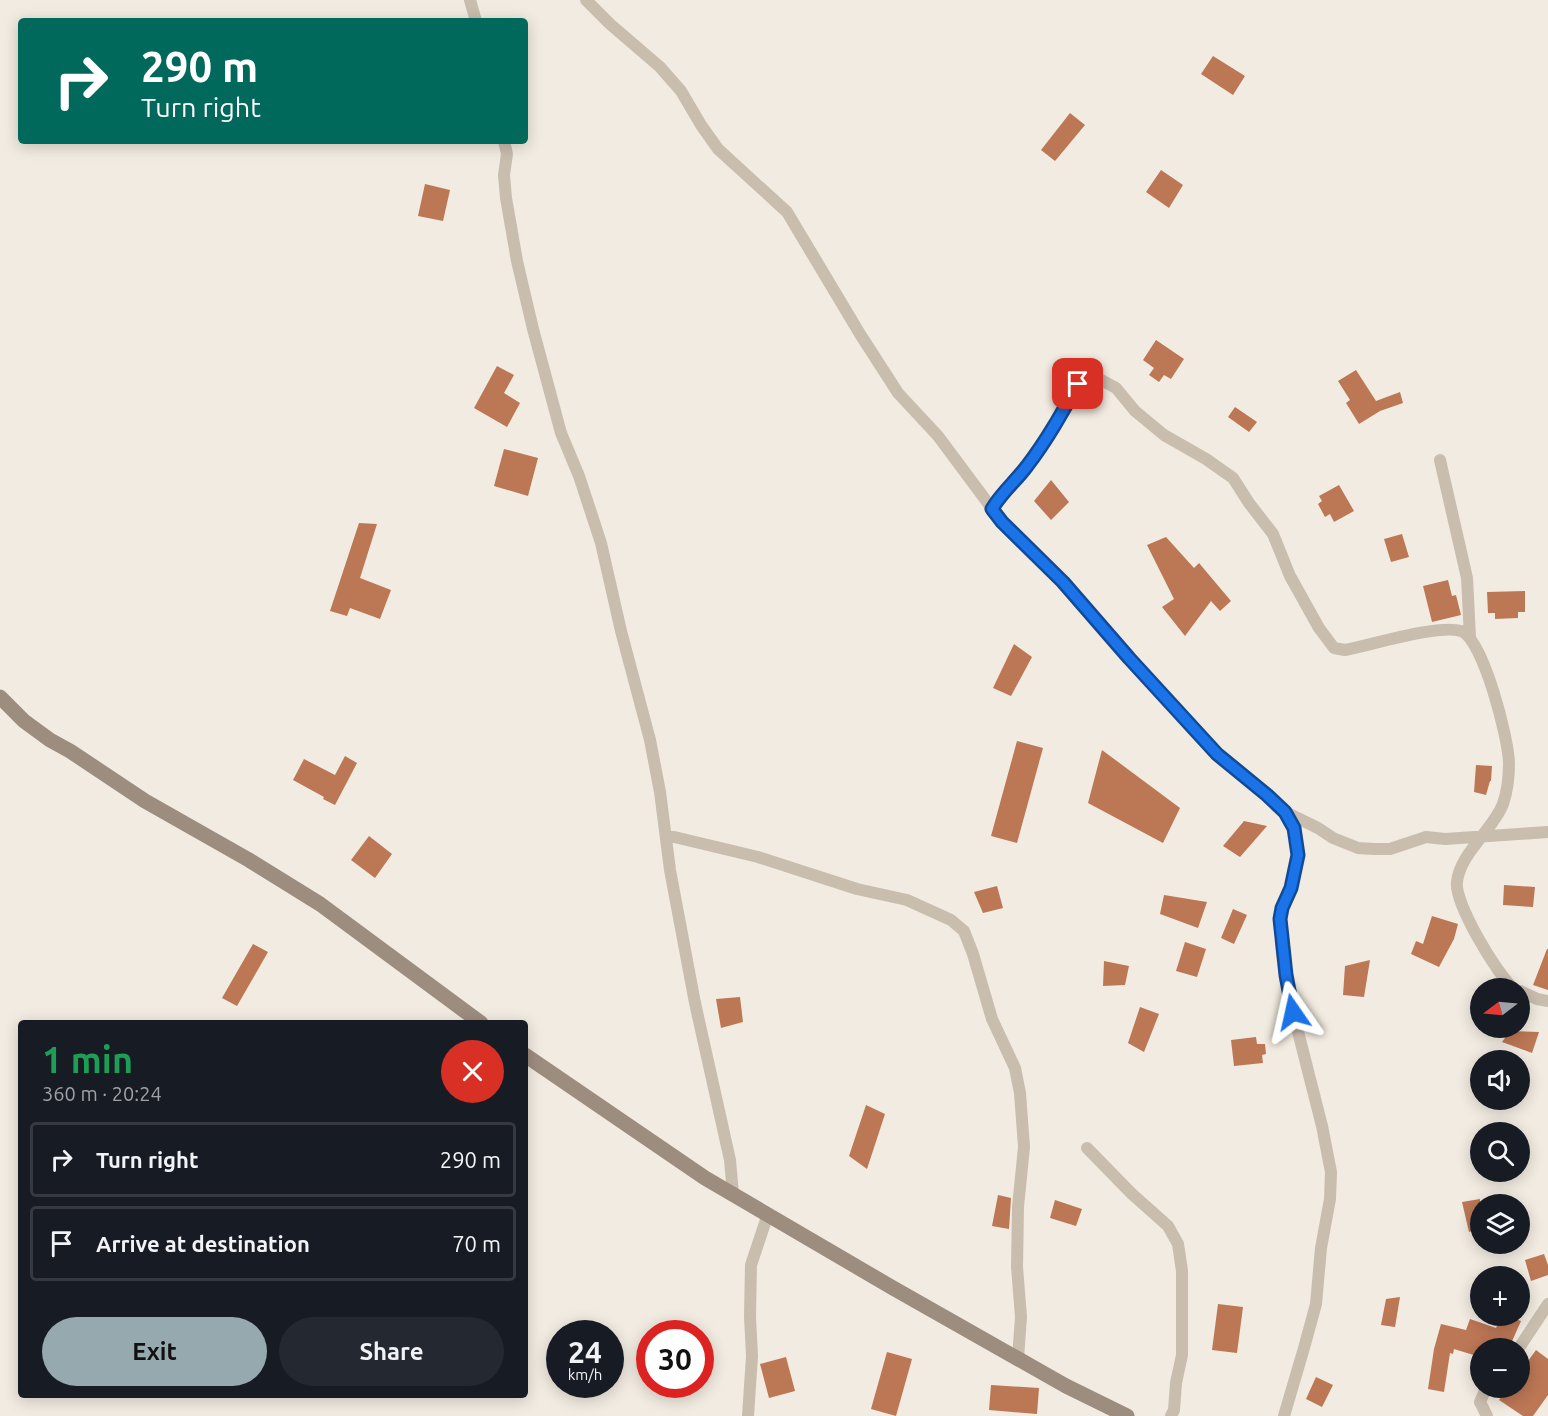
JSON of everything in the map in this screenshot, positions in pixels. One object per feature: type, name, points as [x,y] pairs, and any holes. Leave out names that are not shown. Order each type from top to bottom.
[{"type":"street","points":[[470,0],[475,18]]},
{"type":"street","points":[[586,0],[660,67],[681,91],[718,149],[787,212],[898,393],[938,436],[1002,522],[1063,582],[1217,754],[1285,812],[1294,828],[1298,855],[1291,888],[1280,919],[1282,951],[1293,1012],[1322,1126],[1330,1172],[1330,1199],[1321,1248],[1316,1304],[1284,1416]]},
{"type":"street","points":[[505,144],[507,154],[504,175],[506,198],[517,261],[561,433],[579,476],[601,543],[621,631],[650,740],[660,792],[670,870],[695,1003],[730,1160],[733,1194]]},
{"type":"street","points":[[992,509],[1046,441],[1078,384],[1084,376],[1092,375],[1116,388],[1135,411],[1164,435],[1206,459],[1233,478],[1273,534],[1290,576],[1319,628],[1334,648],[1345,650],[1421,633],[1453,629],[1463,631],[1470,637],[1496,699],[1509,762],[1502,806],[1464,860],[1457,882],[1458,896],[1482,944],[1505,978]]},
{"type":"street","points":[[1440,460],[1467,578],[1470,637]]},
{"type":"street","points":[[0,698],[24,721],[50,740],[145,801],[320,903],[477,1020]]},
{"type":"street","points":[[1285,812],[1333,838],[1358,848],[1390,849],[1426,837],[1481,837],[1548,832]]},
{"type":"street","points":[[666,835],[758,857],[857,889],[907,900],[951,920],[964,931],[992,1019],[1015,1068],[1020,1093],[1024,1147],[1018,1207],[1017,1267],[1021,1317],[1018,1358]]},
{"type":"street","points":[[1530,996],[1548,1001]]},
{"type":"street","points":[[528,1057],[686,1165],[733,1194],[1066,1386],[1127,1416]]},
{"type":"street","points":[[1087,1148],[1132,1194],[1168,1226],[1178,1244],[1182,1271],[1182,1355],[1176,1383],[1174,1410],[1171,1416]]},
{"type":"street","points":[[748,1416],[752,1356],[751,1265],[768,1214]]},
{"type":"street","points":[[1526,1338],[1548,1304]]},
{"type":"street","points":[[1482,1398],[1480,1402],[1487,1416]]},
{"type":"building","points":[[1213,56],[1245,76],[1233,95],[1201,74]]},
{"type":"building","points":[[1070,113],[1085,125],[1055,161],[1041,150]]},
{"type":"building","points":[[1161,170],[1183,185],[1169,208],[1146,192]]},
{"type":"building","points":[[425,184],[450,190],[443,221],[418,216]]},
{"type":"building","points":[[1156,340],[1184,359],[1171,379],[1164,375],[1159,382],[1149,375],[1154,368],[1143,360]]},
{"type":"building","points":[[497,366],[514,375],[504,393],[520,403],[507,427],[474,408]]},
{"type":"building","points":[[1356,370],[1376,401],[1400,392],[1403,403],[1380,411],[1359,424],[1346,403],[1350,400],[1338,381]]},
{"type":"building","points":[[1235,407],[1257,422],[1249,432],[1228,417]]},
{"type":"building","points":[[504,449],[538,458],[528,496],[494,486]]},
{"type":"building","points":[[1051,480],[1069,502],[1051,520],[1034,501]]},
{"type":"building","points":[[1339,485],[1354,511],[1334,522],[1330,514],[1325,517],[1318,504],[1322,501],[1319,496]]},
{"type":"building","points":[[359,523],[377,524],[360,578],[391,590],[380,619],[350,608],[347,616],[330,611]]},
{"type":"building","points":[[1402,534],[1409,557],[1391,562],[1384,539]]},
{"type":"building","points":[[1166,537],[1194,568],[1199,563],[1231,601],[1220,611],[1211,601],[1185,636],[1162,607],[1174,599],[1147,545]]},
{"type":"building","points":[[1448,580],[1452,596],[1456,595],[1461,615],[1432,622],[1423,586]]},
{"type":"building","points":[[1525,591],[1525,612],[1518,612],[1518,618],[1495,619],[1495,613],[1488,613],[1487,592]]},
{"type":"building","points":[[1014,644],[1032,657],[1011,696],[993,688]]},
{"type":"building","points":[[1017,741],[1043,748],[1017,843],[991,836]]},
{"type":"building","points":[[1102,750],[1180,808],[1163,843],[1088,803]]},
{"type":"building","points":[[345,756],[357,763],[335,805],[293,780],[304,759],[335,775]]},
{"type":"building","points":[[1476,765],[1492,766],[1491,781],[1486,795],[1474,792]]},
{"type":"building","points":[[1244,821],[1267,826],[1240,857],[1223,846]]},
{"type":"building","points":[[369,836],[392,854],[375,878],[351,860]]},
{"type":"building","points":[[1504,885],[1535,887],[1533,907],[1503,905]]},
{"type":"building","points":[[997,886],[1003,908],[983,913],[974,892]]},
{"type":"building","points":[[1164,895],[1207,902],[1198,928],[1160,914]]},
{"type":"building","points":[[1233,909],[1247,915],[1234,944],[1221,938]]},
{"type":"building","points":[[1432,916],[1458,924],[1454,939],[1439,967],[1411,954],[1416,941],[1423,944]]},
{"type":"building","points":[[1185,942],[1206,949],[1197,977],[1176,971]]},
{"type":"building","points":[[253,944],[268,952],[237,1006],[222,998]]},
{"type":"building","points":[[1548,949],[1548,990],[1533,985]]},
{"type":"building","points":[[1370,960],[1364,997],[1343,995],[1345,966]]},
{"type":"building","points":[[1104,961],[1129,966],[1125,985],[1103,986]]},
{"type":"building","points":[[740,997],[743,1022],[721,1028],[716,999]]},
{"type":"building","points":[[1140,1007],[1159,1014],[1144,1052],[1128,1043]]},
{"type":"building","points":[[1530,1032],[1539,1032],[1532,1053],[1530,1050],[1502,1042],[1505,1038],[1530,1038]]},
{"type":"building","points":[[1256,1037],[1257,1044],[1265,1044],[1266,1054],[1262,1055],[1263,1063],[1234,1066],[1231,1040]]},
{"type":"building","points":[[866,1105],[885,1114],[867,1169],[849,1156]]},
{"type":"building","points":[[998,1195],[1011,1198],[1009,1229],[992,1226]]},
{"type":"building","points":[[1055,1200],[1082,1209],[1076,1226],[1050,1218]]},
{"type":"building","points":[[1470,1201],[1469,1232],[1462,1202]]},
{"type":"building","points":[[1544,1254],[1548,1265],[1548,1275],[1531,1281],[1530,1266],[1527,1266],[1525,1260]]},
{"type":"building","points":[[1400,1297],[1395,1327],[1381,1325],[1386,1299]]},
{"type":"building","points":[[1218,1304],[1243,1307],[1237,1353],[1212,1350]]},
{"type":"building","points":[[1470,1319],[1470,1326],[1496,1328],[1497,1326],[1519,1326],[1513,1338],[1470,1338],[1470,1354],[1454,1349],[1453,1354],[1450,1353],[1444,1392],[1428,1389],[1434,1349],[1441,1324],[1466,1330]]},
{"type":"building","points":[[1536,1350],[1548,1359],[1548,1395],[1533,1416],[1523,1416],[1499,1400],[1500,1398],[1530,1398],[1530,1358]]},
{"type":"building","points":[[887,1352],[912,1359],[896,1416],[871,1409]]},
{"type":"building","points":[[786,1357],[795,1391],[769,1398],[760,1364]]},
{"type":"building","points":[[1316,1377],[1333,1385],[1322,1407],[1306,1399]]},
{"type":"building","points":[[991,1385],[1039,1388],[1037,1414],[989,1410]]},
{"type":"route","points":[[1078,384],[1046,441],[992,509],[1002,522],[1063,582],[1217,754],[1285,812],[1294,828],[1298,855],[1291,888],[1280,919],[1282,951],[1293,1012]]}]
